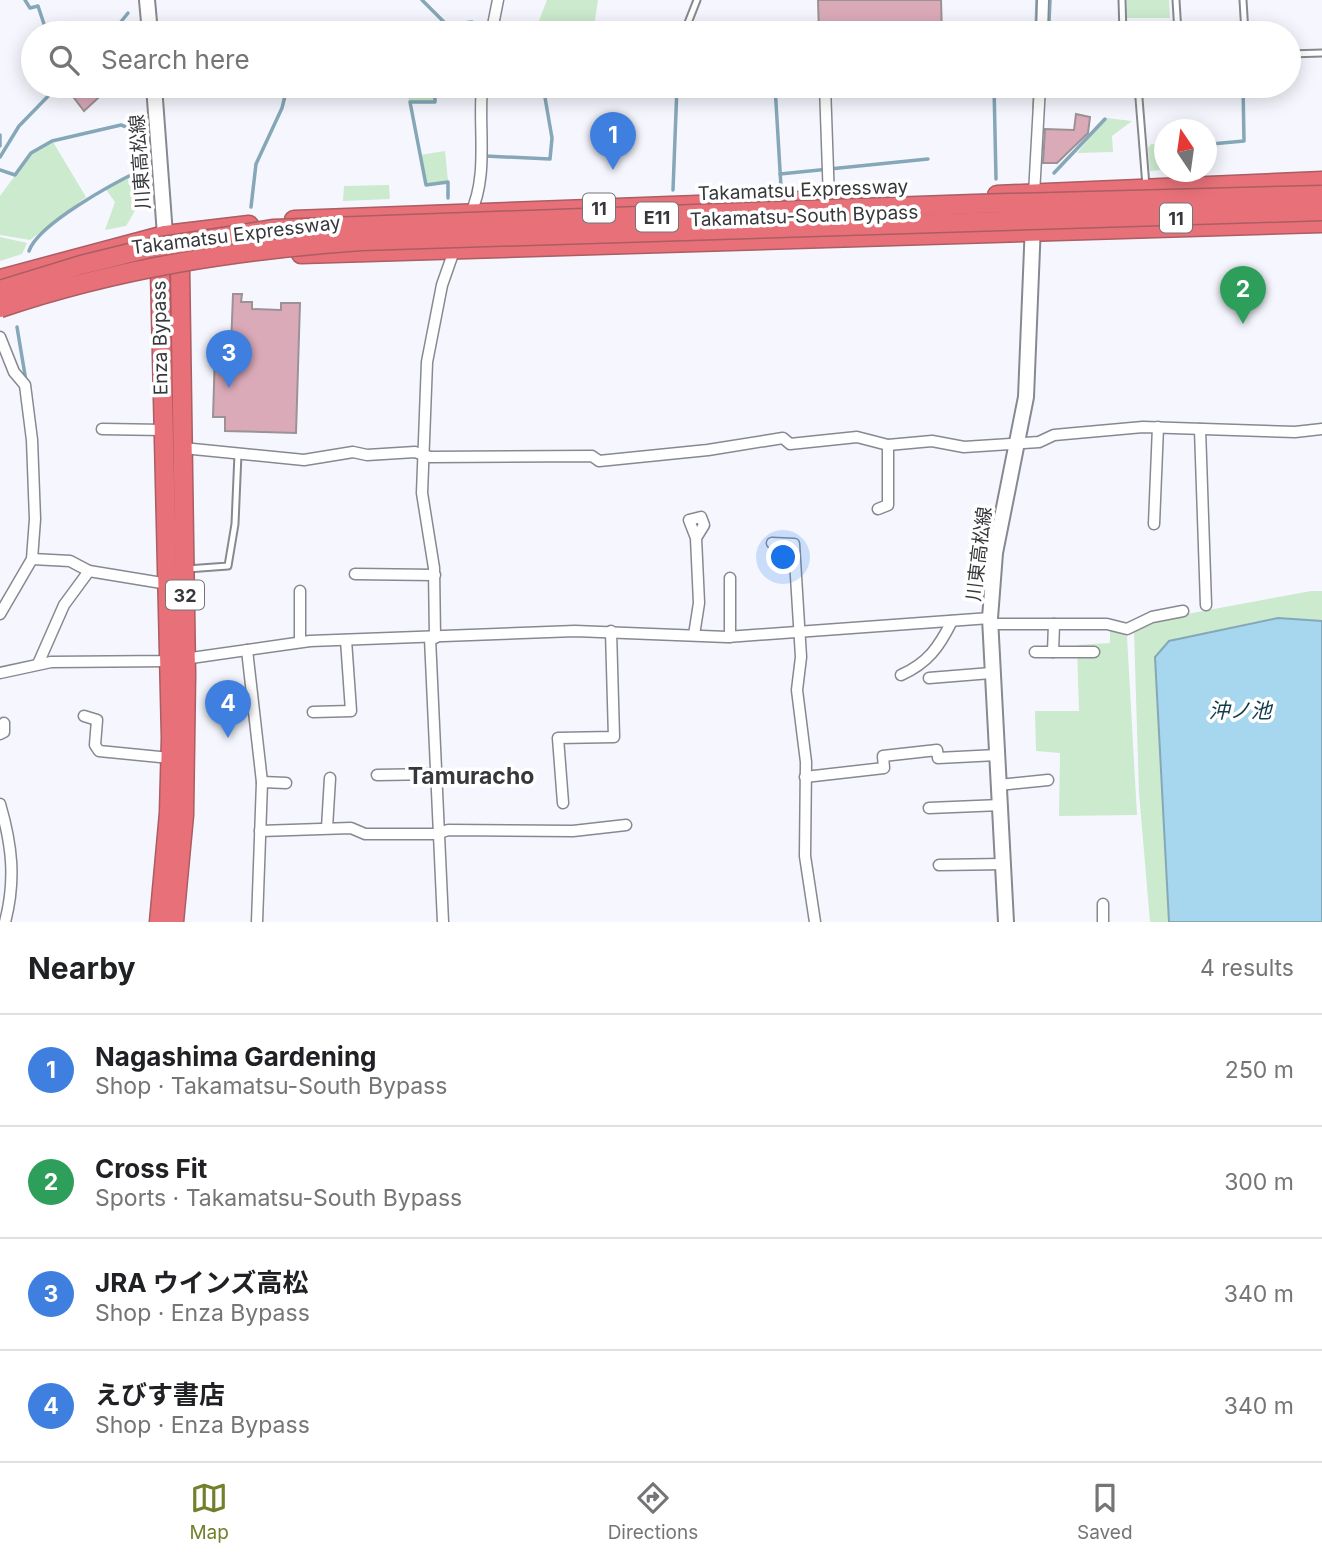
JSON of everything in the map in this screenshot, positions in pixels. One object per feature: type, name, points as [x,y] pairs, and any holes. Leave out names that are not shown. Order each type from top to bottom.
[{"type":"highway","name":"Takamatsu-South Bypass","points":[[0,279],[165,235],[275,222],[471,212],[1146,190],[1322,181]]},
{"type":"highway","name":"11","points":[[1034,194],[1070,200],[1280,194]]},
{"type":"highway","name":"Takamatsu Expressway","points":[[0,290],[69,268],[150,248],[274,229],[974,204],[1322,195]]},
{"type":"highway","name":"Takamatsu Expressway","points":[[0,308],[62,287],[141,268],[240,252],[324,244],[1322,212]]},
{"type":"highway","name":"11","points":[[1032,232],[1071,221],[1281,215]]},
{"type":"highway","name":"Takamatsu-South Bypass","points":[[0,315],[106,282],[160,271],[279,255],[1322,223]]},
{"type":"highway","name":"Enza Bypass","points":[[159,922],[185,570],[180,268],[165,235]]},
{"type":"highway","name":"Enza Bypass","points":[[165,235],[160,271],[168,584],[178,660],[184,814],[174,922]]},
{"type":"main road","points":[[147,0],[149,21]]},
{"type":"main road","name":"川東高松線","points":[[155,98],[165,235]]},
{"type":"main road","name":"川東高松線","points":[[1006,922],[990,621],[995,553],[1026,397],[1034,194]]},
{"type":"street","points":[[494,21],[498,0]]},
{"type":"street","points":[[1042,21],[1043,0]]},
{"type":"street","points":[[443,922],[437,834],[433,638],[435,575],[424,519],[423,454],[427,362],[442,285],[471,212],[480,177],[482,98]]},
{"type":"street","points":[[825,98],[829,200]]},
{"type":"street","points":[[1034,194],[1039,98]]},
{"type":"street","points":[[0,337],[14,372],[25,385],[34,476],[32,559],[0,614]]},
{"type":"street","points":[[1154,524],[1158,427]]},
{"type":"street","points":[[183,447],[304,460],[353,452],[423,454],[443,458],[592,456],[599,461],[708,450],[762,439],[783,438],[790,444],[857,437],[888,445],[932,441],[964,447],[1039,442],[1054,435],[1158,427],[1295,432],[1322,429]]},
{"type":"street","points":[[103,429],[164,430]]},
{"type":"street","points":[[1200,429],[1206,605]]},
{"type":"street","points":[[878,509],[888,505],[888,445]]},
{"type":"street","points":[[694,635],[699,603],[696,538]]},
{"type":"street","points":[[772,543],[794,544],[801,657],[797,690],[805,777],[805,856],[815,922]]},
{"type":"street","points":[[32,559],[70,561],[89,571],[168,584]]},
{"type":"street","points":[[38,664],[64,605],[89,571]]},
{"type":"street","points":[[355,574],[435,575]]},
{"type":"street","points":[[730,578],[730,636]]},
{"type":"street","points":[[300,591],[300,642]]},
{"type":"street","points":[[0,673],[38,664],[81,660],[178,660],[300,642],[611,631],[730,636],[952,621],[1107,624],[1127,629],[1152,617],[1183,611]]},
{"type":"street","points":[[901,674],[918,668],[938,650],[952,621]]},
{"type":"street","points":[[1053,652],[1054,624]]},
{"type":"street","points":[[563,803],[558,738],[614,737],[611,631]]},
{"type":"street","points":[[313,712],[351,711],[346,640]]},
{"type":"street","points":[[247,650],[261,782],[260,831],[257,841],[257,922]]},
{"type":"street","points":[[1035,652],[1094,652]]},
{"type":"street","points":[[929,678],[991,673]]},
{"type":"street","points":[[83,716],[97,720],[96,745],[99,751],[170,758]]},
{"type":"street","points":[[0,734],[4,733],[4,723]]},
{"type":"street","points":[[805,777],[884,768],[883,756],[937,750],[938,758],[997,755]]},
{"type":"street","points":[[377,775],[436,774]]},
{"type":"street","points":[[327,828],[330,778]]},
{"type":"street","points":[[999,785],[1048,780]]},
{"type":"street","points":[[261,782],[286,783]]},
{"type":"street","points":[[0,804],[12,848],[12,892],[5,922]]},
{"type":"street","points":[[929,808],[1001,805]]},
{"type":"street","points":[[260,831],[351,828],[365,834],[437,834],[448,830],[494,828],[562,831],[626,825]]},
{"type":"street","points":[[939,865],[1004,864]]},
{"type":"street","points":[[1103,922],[1104,904]]},
{"type":"lane","points":[[689,21],[697,0]]},
{"type":"lane","points":[[1122,0],[1123,21]]},
{"type":"lane","points":[[1176,0],[1177,21]]},
{"type":"lane","points":[[1243,0],[1244,21]]},
{"type":"lane","points":[[1301,54],[1322,53]]},
{"type":"lane","points":[[1139,98],[1146,190]]},
{"type":"lane","points":[[185,570],[229,566],[235,524],[238,454]]},
{"type":"green space","points":[[547,0],[598,0],[595,21],[539,21]]},
{"type":"green space","points":[[1127,0],[1169,0],[1170,18],[1127,18]]},
{"type":"green space","points":[[408,98],[435,98],[435,102],[409,101]]},
{"type":"green space","points":[[1106,118],[1132,121],[1112,136],[1113,152],[1077,153]]},
{"type":"green space","points":[[53,142],[86,197],[30,240],[0,235],[0,196],[31,154]]},
{"type":"green space","points":[[1154,144],[1154,171],[1150,171],[1148,148]]},
{"type":"green space","points":[[445,151],[448,181],[426,184],[420,155]]},
{"type":"green space","points":[[141,170],[143,197],[126,226],[105,230],[115,202],[105,188]]},
{"type":"green space","points":[[389,185],[390,199],[343,201],[344,186]]},
{"type":"green space","points":[[0,237],[27,243],[22,254],[0,261]]},
{"type":"green space","points":[[1322,591],[1322,621],[1278,618],[1254,622],[1169,641],[1155,657],[1169,922],[1150,922],[1139,793],[1134,632],[1165,618]]},
{"type":"green space","points":[[1110,630],[1127,636],[1137,815],[1059,816],[1060,753],[1036,751],[1035,711],[1079,711],[1077,645],[1110,643]]},
{"type":"water","name":"沖ノ池","points":[[1278,618],[1322,621],[1322,922],[1169,922],[1155,657],[1169,641]]},
{"type":"building","points":[[818,0],[941,0],[942,21],[819,21]]},
{"type":"building","points":[[74,98],[98,98],[84,111]]},
{"type":"building","points":[[1076,114],[1090,117],[1088,133],[1057,163],[1043,163],[1045,129],[1074,130]]},
{"type":"building","points":[[233,294],[242,294],[241,302],[252,302],[252,309],[281,310],[281,303],[300,303],[296,433],[225,431],[225,417],[213,417],[215,353],[224,353],[224,347],[231,347]]},
{"type":"waterway","points":[[25,0],[30,8],[38,6],[43,21]]},
{"type":"waterway","points":[[422,0],[443,21]]},
{"type":"waterway","points":[[1036,21],[1037,0]]},
{"type":"waterway","points":[[1049,21],[1050,0]]},
{"type":"waterway","points":[[122,21],[128,13]]},
{"type":"waterway","points":[[0,157],[19,126],[46,98]]},
{"type":"waterway","points":[[251,207],[256,164],[284,98]]},
{"type":"waterway","points":[[435,98],[435,102],[410,102],[426,185],[448,182],[448,198]]},
{"type":"waterway","points":[[485,156],[550,159],[552,138],[545,98]]},
{"type":"waterway","points":[[673,190],[677,98]]},
{"type":"waterway","points":[[776,98],[781,187]]},
{"type":"waterway","points":[[994,98],[996,179]]},
{"type":"waterway","points":[[1034,98],[1034,108]]},
{"type":"waterway","points":[[1217,143],[1244,141],[1243,98]]},
{"type":"waterway","points":[[1054,173],[1105,119]]},
{"type":"waterway","points":[[0,170],[15,175],[31,153],[52,141],[121,125],[138,131]]},
{"type":"waterway","points":[[0,135],[0,146]]},
{"type":"waterway","points":[[780,174],[928,159]]},
{"type":"waterway","points":[[29,251],[35,240],[61,217],[96,194],[141,170]]},
{"type":"waterway","points":[[17,327],[26,381]]},
{"type":"place","name":"Nagashima Gardening","points":[[613,170]]},
{"type":"place","name":"Cross Fit","points":[[1243,324]]},
{"type":"place","name":"JRA ウインズ高松","points":[[229,388]]},
{"type":"place","name":"えびす書店","points":[[228,738]]},
{"type":"district","name":"Tamuracho","points":[[471,776]]}]
